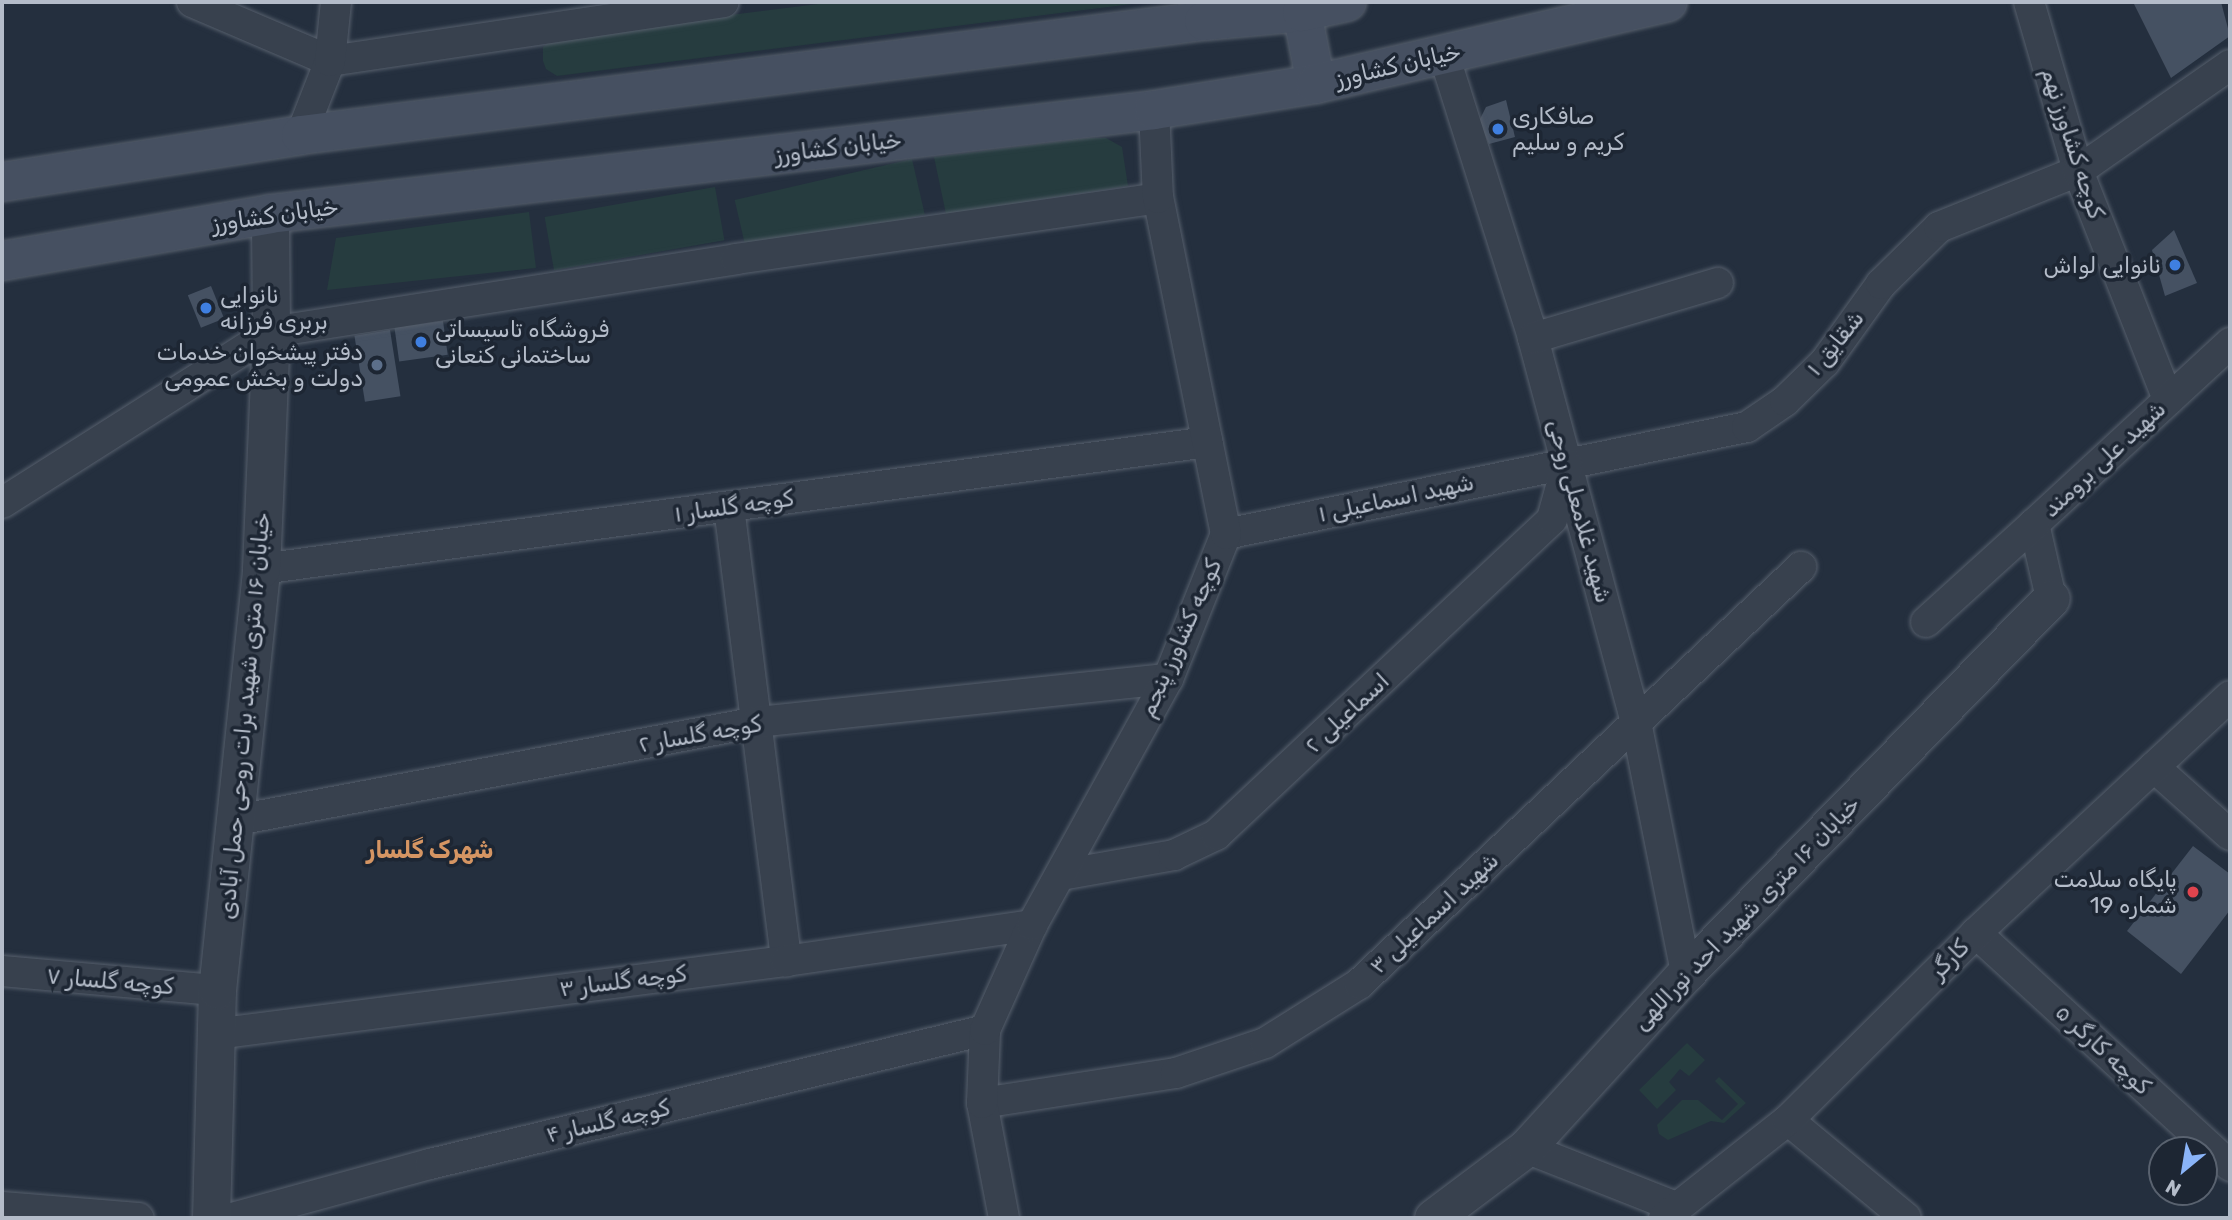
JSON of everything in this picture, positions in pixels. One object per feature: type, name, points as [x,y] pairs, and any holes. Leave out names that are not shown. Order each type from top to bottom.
[{"type":"main road","points":[[2,182],[301,135],[1202,12],[1302,12],[1347,2]]},
{"type":"main road","name":"خیابان کشاورز","points":[[2,261],[270,214],[1154,110],[1316,84],[1668,2]]},
{"type":"main road","points":[[1302,12],[1316,84]]},
{"type":"street","points":[[192,2],[330,61],[724,2]]},
{"type":"street","points":[[301,135],[330,61],[336,2]]},
{"type":"street","name":"کوچه کشاورز نهم","points":[[2029,2],[2078,172],[2168,400]]},
{"type":"street","name":"شهید غلامعلی روحی","points":[[1444,55],[1532,338],[1636,722],[1686,974]]},
{"type":"street","name":"شقایق ۱","points":[[1567,462],[1747,427],[1784,401],[1825,362],[1881,284],[1939,227],[2078,172],[2230,65]]},
{"type":"street","name":"کوچه کشاورز پنجم","points":[[1004,1218],[982,1103],[985,1030],[1032,925],[1168,679],[1226,534],[1158,198],[1154,110]]},
{"type":"street","points":[[2,503],[271,332],[736,259],[1158,198]]},
{"type":"street","name":"خیابان ۱۶ متری شهید برات روحی حمل آبادی","points":[[211,1218],[218,990],[261,569],[271,332],[270,214]]},
{"type":"street","points":[[1532,338],[1718,283]]},
{"type":"street","name":"شهید علی برومند","points":[[2051,598],[2034,524],[2230,343]]},
{"type":"street","name":"کوچه گلسار ۱","points":[[261,569],[1208,442]]},
{"type":"street","name":"شهید اسماعیلی ۱","points":[[1226,534],[1567,462]]},
{"type":"street","name":"اسماعیلی ۲","points":[[1061,875],[1174,855],[1216,835],[1552,519],[1567,462]]},
{"type":"street","points":[[729,507],[786,961]]},
{"type":"street","points":[[1926,622],[2034,524]]},
{"type":"street","name":"شهید اسماعیلی ۳","points":[[982,1103],[1176,1073],[1265,1043],[1359,984],[1801,567]]},
{"type":"street","name":"خیابان ۱۶ متری شهید احد نوراللهی","points":[[1433,1218],[1526,1148],[1686,974],[2051,598]]},
{"type":"street","name":"کوچه گلسار ۲","points":[[237,820],[758,722],[1168,679]]},
{"type":"street","name":"کارگر","points":[[1670,1212],[1788,1120],[1976,933],[2230,696]]},
{"type":"street","points":[[2154,767],[2230,835]]},
{"type":"street","name":"کوچه گلسار ۳","points":[[215,1034],[786,961],[1032,925]]},
{"type":"street","name":"کوچه کارگر ۵","points":[[1976,933],[2230,1166]]},
{"type":"street","name":"کوچه گلسار ۷","points":[[2,971],[218,990]]},
{"type":"street","name":"کوچه گلسار ۴","points":[[232,1218],[430,1164],[985,1030]]},
{"type":"street","points":[[1788,1120],[1906,1218]]},
{"type":"street","points":[[1526,1148],[1670,1212]]},
{"type":"street","points":[[2,1208],[139,1218]]},
{"type":"green space","points":[[834,2],[1148,2],[557,76],[546,69],[543,61],[543,47],[555,37]]},
{"type":"green space","points":[[1106,138],[1122,147],[1128,186],[946,214],[934,157]]},
{"type":"green space","points":[[912,159],[925,215],[747,255],[735,200]]},
{"type":"green space","points":[[715,187],[724,240],[554,270],[545,217]]},
{"type":"green space","points":[[529,212],[536,268],[327,290],[336,238]]},
{"type":"green space","points":[[1687,1043],[1705,1060],[1689,1076],[1680,1069],[1669,1082],[1676,1090],[1657,1109],[1639,1090]]},
{"type":"green space","points":[[1719,1077],[1746,1103],[1724,1123],[1711,1121],[1668,1140],[1659,1134],[1657,1125],[1682,1100],[1698,1100],[1722,1120],[1738,1104],[1715,1081]]},
{"type":"building","points":[[2133,2],[2221,2],[2230,36],[2171,78]]},
{"type":"building","name":"صافکاری کریم و سلیم","points":[[1506,100],[1515,137],[1489,144],[1479,121],[1486,107]]},
{"type":"building","points":[[2174,230],[2197,283],[2165,296],[2152,250]]},
{"type":"building","name":"نانوایی بربری فرزانه","points":[[211,286],[224,318],[201,328],[188,295]]},
{"type":"building","name":"فروشگاه تاسیساتی ساختمانی کنعانی","points":[[443,321],[448,355],[399,361],[394,328]]},
{"type":"building","name":"دفتر پیشخوان خدمات دولت و بخش عمومی","points":[[390,330],[400,396],[365,402],[354,336]]},
{"type":"building","name":"پایگاه سلامت شماره 19","points":[[2193,846],[2230,874],[2230,910],[2181,974],[2127,931]]},
{"type":"place","name":"صافکاری کریم و سلیم","points":[[1498,129]]},
{"type":"place","name":"نانوایی لواش","points":[[2175,265]]},
{"type":"place","name":"نانوایی بربری فرزانه","points":[[206,308]]},
{"type":"place","name":"فروشگاه تاسیساتی ساختمانی کنعانی","points":[[421,342]]},
{"type":"place","name":"دفتر پیشخوان خدمات دولت و بخش عمومی","points":[[377,365]]},
{"type":"place","name":"پایگاه سلامت شماره 19","points":[[2193,892]]},
{"type":"district","name":"شهرک گلسار","points":[[430,851]]}]
